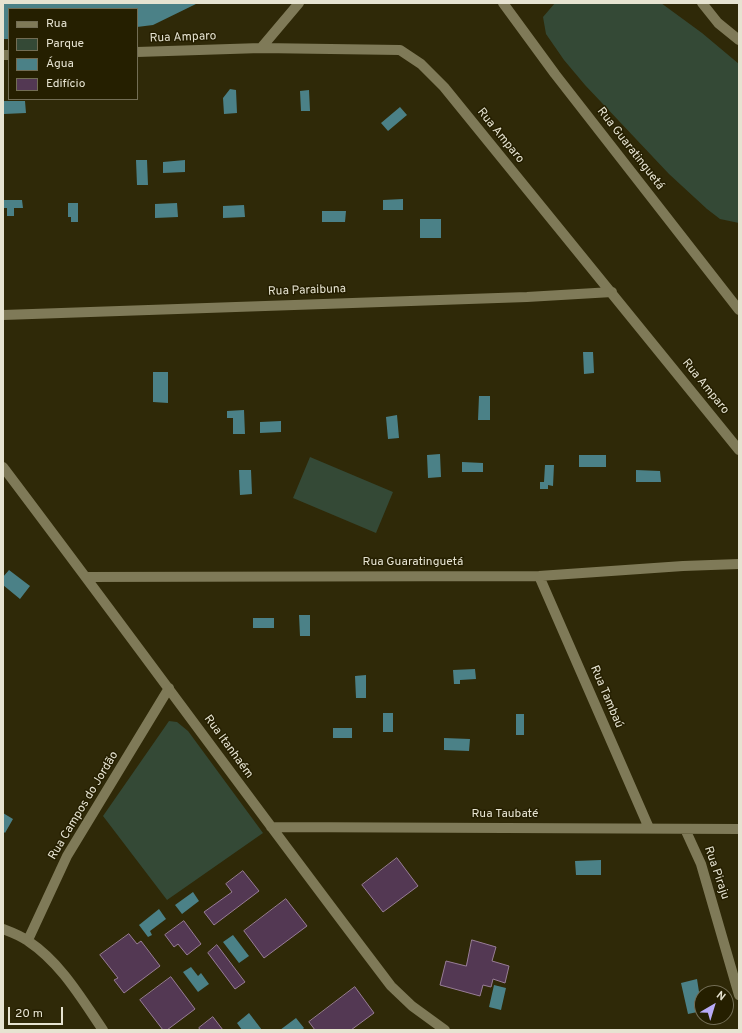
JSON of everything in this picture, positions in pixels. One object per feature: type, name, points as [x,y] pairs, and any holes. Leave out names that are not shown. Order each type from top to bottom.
[{"type":"street","points":[[261,48],[299,3]]},
{"type":"street","name":"Rua Guaratinguetá","points":[[503,3],[555,74],[739,310]]},
{"type":"street","points":[[702,3],[718,23],[739,40]]},
{"type":"street","name":"Rua Amparo","points":[[138,52],[261,48],[400,50],[421,64],[444,87],[739,450]]},
{"type":"street","name":"Rua Paraibuna","points":[[3,315],[612,292]]},
{"type":"street","name":"Rua Itanhaém","points":[[3,469],[169,688],[271,827],[391,986],[412,1006],[445,1030]]},
{"type":"street","name":"Rua Guaratinguetá","points":[[86,578],[539,576],[683,566],[739,564]]},
{"type":"street","name":"Rua Tambaú","points":[[539,576],[649,828]]},
{"type":"street","name":"Rua Campos do Jordão","points":[[28,940],[67,856],[169,688]]},
{"type":"street","name":"Rua Taubaté","points":[[271,827],[739,829]]},
{"type":"street","name":"Rua Piraju","points":[[685,829],[701,864],[739,995]]},
{"type":"street","points":[[3,929],[28,940],[52,961],[72,985],[103,1030]]},
{"type":"green space","points":[[555,3],[661,3],[702,33],[739,64],[739,223],[720,219],[669,174],[585,85],[564,60],[546,34],[543,17]]},
{"type":"green space","points":[[310,457],[393,492],[376,533],[293,498]]},
{"type":"green space","points":[[169,721],[177,722],[188,731],[263,833],[167,900],[103,816]]},
{"type":"water","points":[[3,3],[198,3],[153,25],[138,27],[138,8],[8,8],[8,39],[3,39]]},
{"type":"water","points":[[230,89],[236,90],[237,113],[224,114],[223,98]]},
{"type":"water","points":[[309,90],[310,111],[301,111],[300,91]]},
{"type":"water","points":[[4,101],[25,101],[26,113],[4,114]]},
{"type":"water","points":[[400,107],[407,115],[388,131],[381,123]]},
{"type":"water","points":[[136,160],[147,160],[148,185],[137,185]]},
{"type":"water","points":[[185,160],[185,172],[163,173],[163,162]]},
{"type":"water","points":[[403,199],[403,210],[383,210],[383,200]]},
{"type":"water","points":[[3,200],[22,200],[23,208],[14,208],[14,216],[7,216],[7,208],[3,208]]},
{"type":"water","points":[[68,203],[78,203],[78,222],[71,222],[71,217],[68,217]]},
{"type":"water","points":[[177,203],[178,217],[155,218],[155,204]]},
{"type":"water","points":[[244,205],[245,217],[223,218],[223,206]]},
{"type":"water","points":[[322,211],[346,211],[345,222],[322,222]]},
{"type":"water","points":[[420,219],[441,219],[441,238],[420,238]]},
{"type":"water","points":[[583,352],[593,352],[594,373],[584,374]]},
{"type":"water","points":[[153,372],[168,372],[168,403],[153,402]]},
{"type":"water","points":[[479,396],[490,396],[490,420],[478,420]]},
{"type":"water","points":[[244,410],[245,434],[233,434],[233,418],[227,418],[227,411]]},
{"type":"water","points":[[397,415],[399,438],[388,439],[386,417]]},
{"type":"water","points":[[281,421],[281,432],[260,433],[260,422]]},
{"type":"water","points":[[440,454],[441,477],[428,478],[427,455]]},
{"type":"water","points":[[579,455],[606,455],[606,467],[579,467]]},
{"type":"water","points":[[462,462],[483,463],[483,472],[462,472]]},
{"type":"water","points":[[545,465],[554,465],[553,486],[548,485],[548,489],[540,489],[540,482],[544,482]]},
{"type":"water","points":[[239,470],[251,470],[252,494],[240,495]]},
{"type":"water","points":[[636,470],[660,471],[661,482],[636,482]]},
{"type":"water","points":[[9,570],[30,586],[20,599],[3,585],[3,577]]},
{"type":"water","points":[[299,615],[310,615],[310,636],[300,636]]},
{"type":"water","points":[[253,618],[274,618],[274,628],[253,628]]},
{"type":"water","points":[[475,669],[476,679],[460,680],[460,684],[454,684],[453,670]]},
{"type":"water","points":[[366,675],[366,698],[356,698],[355,676]]},
{"type":"water","points":[[383,713],[393,713],[393,732],[383,732]]},
{"type":"water","points":[[516,714],[524,714],[524,735],[516,735]]},
{"type":"water","points":[[333,728],[352,728],[352,738],[333,738]]},
{"type":"water","points":[[444,738],[470,739],[469,751],[444,750]]},
{"type":"water","points":[[3,813],[13,819],[5,833],[3,831]]},
{"type":"water","points":[[601,860],[601,875],[576,875],[575,861]]},
{"type":"water","points":[[193,892],[199,901],[182,914],[175,905]]},
{"type":"water","points":[[159,909],[166,919],[150,931],[152,935],[148,937],[139,925]]},
{"type":"water","points":[[233,935],[249,956],[239,963],[223,942]]},
{"type":"water","points":[[191,967],[198,976],[201,973],[209,984],[198,992],[183,972]]},
{"type":"water","points":[[697,979],[698,985],[694,985],[694,1013],[688,1014],[681,983]]},
{"type":"water","points":[[494,985],[506,988],[501,1010],[489,1007]]},
{"type":"water","points":[[249,1013],[262,1030],[242,1030],[237,1023]]},
{"type":"water","points":[[296,1018],[304,1028],[302,1030],[280,1030]]},
{"type":"building","points":[[397,858],[418,886],[383,912],[362,885]]},
{"type":"building","points":[[243,871],[259,891],[214,925],[204,912],[232,892],[226,884]]},
{"type":"building","points":[[286,899],[307,926],[264,958],[244,931]]},
{"type":"building","points":[[184,921],[201,944],[187,955],[178,944],[174,947],[165,935]]},
{"type":"building","points":[[129,934],[137,944],[141,941],[160,966],[124,993],[114,980],[118,978],[100,955]]},
{"type":"building","points":[[472,940],[496,947],[492,961],[509,966],[505,983],[493,979],[491,987],[483,985],[480,996],[440,985],[446,961],[466,966]]},
{"type":"building","points":[[217,945],[245,982],[235,989],[208,953]]},
{"type":"building","points":[[171,977],[195,1009],[167,1030],[163,1030],[140,1000]]},
{"type":"building","points":[[355,987],[374,1013],[351,1030],[315,1030],[309,1022]]},
{"type":"building","points":[[213,1017],[223,1030],[200,1030],[199,1028]]}]
